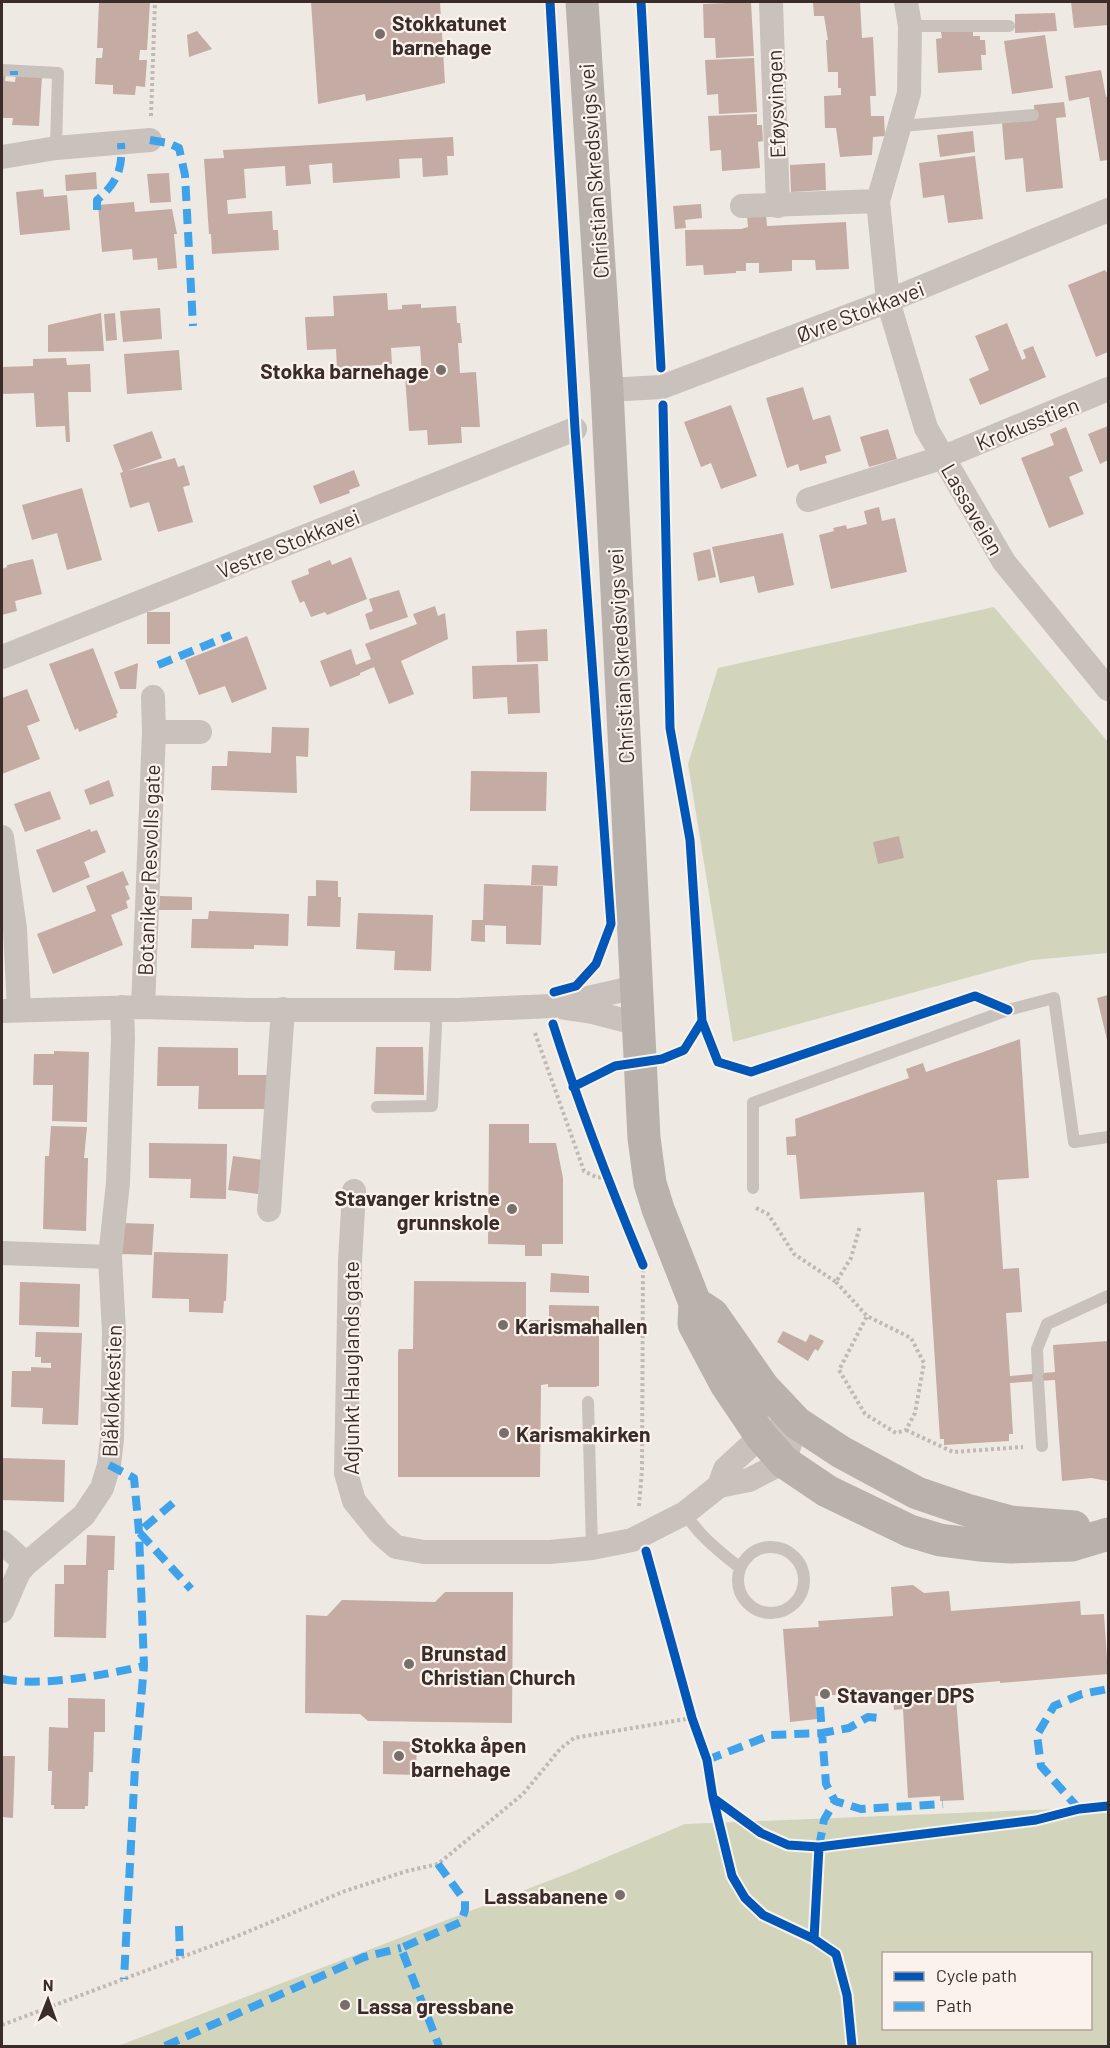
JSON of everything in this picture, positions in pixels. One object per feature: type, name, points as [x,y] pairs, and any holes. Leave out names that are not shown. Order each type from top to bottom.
[{"type":"main road","name":"Christian Skredsvigs vei","points":[[582,2],[607,390],[644,1138],[650,1183],[669,1241],[695,1303],[694,1324],[726,1384],[761,1436]]},
{"type":"main road","name":"Christian Skredsvigs vei","points":[[695,1303],[712,1314],[763,1388],[797,1423]]},
{"type":"main road","points":[[797,1423],[873,1471],[917,1493],[1010,1522],[1108,1530]]},
{"type":"main road","points":[[761,1436],[784,1462],[828,1491],[910,1531],[940,1540],[1000,1546],[1072,1545],[1108,1534]]},
{"type":"street","name":"Eføysvingen","points":[[771,2],[778,206]]},
{"type":"street","points":[[888,301],[878,201],[909,93],[910,26],[906,2]]},
{"type":"street","points":[[2,157],[56,148],[150,140]]},
{"type":"street","points":[[742,206],[878,201]]},
{"type":"street","name":"Øvre Stokkavei","points":[[607,390],[662,387],[888,301],[1108,210]]},
{"type":"street","name":"Lassaveien","points":[[888,301],[926,428],[1004,562],[1099,662],[1108,689]]},
{"type":"street","name":"Krokusstien","points":[[808,500],[944,457],[1108,389]]},
{"type":"street","name":"Vestre Stokkavei","points":[[2,657],[575,429]]},
{"type":"street","name":"Botaniker Resvolls gate","points":[[132,1007],[154,732],[153,698]]},
{"type":"street","points":[[154,732],[200,732]]},
{"type":"street","points":[[2,837],[15,929],[10,1010],[132,1007],[250,1010],[435,1010],[554,1006],[592,1012],[639,1033]]},
{"type":"street","points":[[554,1006],[636,987]]},
{"type":"street","name":"Blåklokkestien","points":[[2,1611],[19,1572],[84,1515],[102,1488],[109,1465],[112,1439],[114,1332],[110,1257],[118,1183],[123,1038],[132,1007]]},
{"type":"street","points":[[269,1210],[283,1009]]},
{"type":"street","name":"Adjunkt Hauglands gate","points":[[354,1191],[350,1262],[346,1473],[354,1501],[380,1533],[396,1547],[435,1552],[550,1552],[592,1548],[632,1540],[685,1513],[719,1486],[749,1480],[784,1462]]},
{"type":"street","points":[[2,1253],[110,1257]]},
{"type":"street","points":[[784,1462],[797,1423]]},
{"type":"street","name":"Adjunkt Hauglands gate","points":[[719,1486],[725,1469],[761,1436],[797,1423]]},
{"type":"street","points":[[2,1542],[26,1564]]},
{"type":"lane","points":[[910,26],[1009,26]]},
{"type":"lane","points":[[2,70],[58,73],[56,148]]},
{"type":"lane","points":[[901,126],[1033,115]]},
{"type":"lane","points":[[753,1188],[753,1103],[1008,1010],[1054,998],[1074,1142],[1108,1137]]},
{"type":"lane","points":[[377,1107],[432,1106],[435,1010]]},
{"type":"lane","points":[[1042,1446],[1037,1349],[1047,1324],[1108,1296]]},
{"type":"lane","points":[[588,1402],[592,1548]]},
{"type":"lane","points":[[685,1513],[710,1545],[740,1568]]},
{"type":"lane","points":[[774,1547],[784,1550],[793,1555],[800,1565],[804,1576],[803,1588],[798,1599],[789,1608],[766,1613],[754,1609],[740,1591],[737,1579],[740,1568],[753,1551],[774,1547]]},
{"type":"path","points":[[150,140],[155,2]]},
{"type":"path","points":[[531,1024],[584,1171],[596,1177],[606,1178]]},
{"type":"path","points":[[603,1168],[611,1189]]},
{"type":"path","points":[[753,1188],[756,1208],[768,1214],[794,1254],[836,1282],[867,1316],[911,1338],[924,1363],[915,1413],[906,1430]]},
{"type":"path","points":[[836,1282],[851,1258],[860,1226]]},
{"type":"path","points":[[635,1513],[640,1503],[642,1470],[643,1266],[638,1254]]},
{"type":"path","points":[[867,1316],[839,1370],[865,1414],[896,1433],[906,1430],[952,1452],[1042,1446]]},
{"type":"path","points":[[690,1708],[696,1728]]},
{"type":"path","points":[[2,2025],[235,1937],[345,1892],[406,1871],[438,1864],[523,1794],[548,1762],[574,1738],[692,1718]]},
{"type":"green space","points":[[994,607],[1108,742],[1108,953],[1032,960],[733,1042],[688,764],[718,668]]},
{"type":"green space","name":"Lassabanene","points":[[1108,1807],[1108,2046],[118,2046],[569,1873],[685,1824]]},
{"type":"building","points":[[99,2],[150,2],[147,50],[140,50],[139,60],[147,60],[145,87],[136,86],[135,95],[113,94],[113,85],[95,84],[96,58],[102,58],[103,48],[97,48]]},
{"type":"building","points":[[311,2],[440,2],[445,83],[366,101],[365,94],[318,104]]},
{"type":"building","points":[[751,2],[754,56],[716,58],[715,38],[704,38],[703,4]]},
{"type":"building","points":[[813,2],[860,2],[862,38],[873,37],[876,96],[870,96],[871,116],[884,116],[885,136],[873,137],[872,155],[840,157],[836,128],[825,128],[824,96],[841,95],[841,88],[838,88],[838,72],[828,72],[826,40],[828,40],[824,16],[814,16]]},
{"type":"building","points":[[1071,2],[1108,2],[1108,25],[1074,28]]},
{"type":"building","points":[[1055,13],[1057,31],[1015,33],[1015,14]]},
{"type":"building","points":[[197,31],[212,49],[189,57],[187,35]]},
{"type":"building","points":[[973,31],[973,36],[980,36],[980,40],[985,40],[986,55],[981,55],[982,70],[938,73],[936,39],[942,38],[941,32]]},
{"type":"building","points":[[1045,35],[1053,88],[1012,94],[1004,41]]},
{"type":"building","points":[[754,58],[757,112],[719,114],[718,94],[707,95],[705,60]]},
{"type":"building","points":[[1101,70],[1106,97],[1108,96],[1108,160],[1100,161],[1089,97],[1069,101],[1065,76]]},
{"type":"building","points":[[2,73],[6,73],[5,81],[15,82],[16,74],[42,76],[39,126],[12,125],[13,118],[2,118]]},
{"type":"building","points":[[1064,102],[1066,117],[1056,118],[1063,188],[1026,192],[1023,158],[1005,160],[1002,123],[1035,120],[1034,105]]},
{"type":"building","points":[[757,114],[757,125],[762,125],[763,141],[758,142],[760,168],[722,171],[721,150],[710,151],[708,116]]},
{"type":"building","points":[[973,131],[975,152],[940,157],[937,135]]},
{"type":"building","points":[[453,137],[454,156],[447,156],[448,175],[423,177],[422,158],[399,159],[400,178],[333,183],[332,163],[309,165],[311,184],[286,186],[285,166],[244,169],[246,198],[227,200],[228,214],[272,211],[273,230],[278,230],[279,250],[212,254],[204,159],[224,158],[223,150]]},
{"type":"building","points":[[975,156],[983,219],[948,223],[944,195],[923,198],[919,163]]},
{"type":"building","points":[[825,163],[826,190],[791,192],[790,165]]},
{"type":"building","points":[[96,172],[97,189],[66,191],[65,175]]},
{"type":"building","points":[[169,173],[171,202],[150,203],[147,174]]},
{"type":"building","points":[[43,189],[44,197],[67,195],[70,230],[20,235],[16,192]]},
{"type":"building","points":[[134,202],[135,212],[172,209],[177,234],[174,234],[177,268],[158,270],[157,258],[133,260],[132,249],[102,252],[98,205]]},
{"type":"building","points":[[701,204],[702,218],[685,220],[686,228],[675,229],[673,206]]},
{"type":"building","points":[[766,215],[767,226],[846,222],[849,269],[816,270],[815,260],[792,260],[792,271],[759,273],[759,263],[746,263],[746,271],[704,275],[703,265],[686,266],[685,230],[741,229],[748,227],[747,216]]},
{"type":"building","points":[[1105,270],[1108,271],[1108,352],[1096,357],[1068,285]]},
{"type":"building","name":"Stokka barnehage","points":[[387,293],[388,310],[402,309],[402,305],[421,304],[421,308],[456,306],[462,343],[458,343],[460,373],[476,372],[480,427],[461,427],[462,443],[428,445],[427,430],[409,431],[405,376],[422,376],[420,346],[391,348],[392,364],[337,368],[336,349],[307,350],[305,317],[334,316],[333,296]]},
{"type":"building","points":[[160,308],[162,339],[123,342],[120,311]]},
{"type":"building","points":[[101,313],[104,351],[48,352],[48,325]]},
{"type":"building","points":[[115,313],[117,340],[106,341],[104,314]]},
{"type":"building","points":[[1007,323],[1022,360],[1026,358],[1023,350],[1033,346],[1046,377],[980,405],[969,379],[989,370],[975,336]]},
{"type":"building","points":[[179,350],[182,390],[127,394],[124,354]]},
{"type":"building","points":[[66,358],[67,365],[90,364],[91,392],[68,392],[70,442],[66,442],[65,426],[36,427],[34,393],[2,394],[2,367],[33,366],[33,359]]},
{"type":"building","points":[[803,387],[813,420],[830,415],[841,451],[825,456],[827,463],[800,471],[798,464],[787,468],[766,398]]},
{"type":"building","points":[[731,405],[757,476],[721,489],[711,463],[701,467],[684,422]]},
{"type":"building","points":[[1108,426],[1108,460],[1100,464],[1088,434]]},
{"type":"building","points":[[1066,427],[1083,471],[1069,477],[1084,514],[1049,528],[1021,458],[1054,445],[1050,434]]},
{"type":"building","points":[[888,429],[897,459],[869,467],[860,437]]},
{"type":"building","points":[[152,431],[162,458],[127,471],[175,458],[178,467],[184,465],[190,485],[183,487],[193,522],[158,532],[149,502],[130,508],[120,473],[123,472],[113,445]]},
{"type":"building","points":[[354,470],[360,486],[349,490],[350,493],[320,504],[313,486]]},
{"type":"building","points":[[82,488],[102,560],[67,570],[57,533],[32,540],[22,505]]},
{"type":"building","points":[[879,507],[882,521],[895,518],[907,572],[831,589],[819,535],[846,525],[847,529],[867,524],[864,511]]},
{"type":"building","points":[[783,533],[794,585],[758,593],[754,576],[720,583],[712,547]]},
{"type":"building","points":[[710,549],[716,577],[698,581],[693,553]]},
{"type":"building","points":[[351,557],[367,599],[327,615],[325,612],[311,617],[304,601],[300,603],[291,581],[309,574],[308,569],[330,560],[332,565]]},
{"type":"building","points":[[33,559],[42,594],[15,601],[17,611],[2,615],[2,569],[7,565]]},
{"type":"building","points":[[399,590],[408,617],[370,630],[365,614],[373,611],[369,599]]},
{"type":"building","points":[[435,606],[438,616],[445,613],[448,639],[401,661],[414,694],[389,704],[374,667],[330,687],[320,661],[351,649],[356,665],[371,659],[365,644],[417,624],[413,614]]},
{"type":"building","points":[[147,612],[170,612],[170,644],[147,644]]},
{"type":"building","points":[[547,629],[548,661],[517,662],[516,631]]},
{"type":"building","points":[[247,636],[267,689],[232,703],[225,686],[199,695],[185,660]]},
{"type":"building","points":[[93,648],[118,713],[117,717],[79,732],[78,728],[75,730],[49,664]]},
{"type":"building","points":[[138,663],[136,689],[120,689],[114,672]]},
{"type":"building","points":[[538,664],[540,713],[508,714],[507,697],[473,699],[472,666]]},
{"type":"building","points":[[27,689],[40,721],[27,726],[40,759],[2,774],[2,698]]},
{"type":"building","points":[[272,727],[309,728],[308,757],[296,756],[297,793],[211,790],[212,766],[227,766],[228,751],[271,753]]},
{"type":"building","points":[[471,771],[547,772],[546,811],[470,811]]},
{"type":"building","points":[[109,780],[114,796],[90,805],[84,790]]},
{"type":"building","points":[[50,791],[61,819],[25,832],[14,804]]},
{"type":"building","points":[[90,829],[91,832],[97,830],[106,852],[84,862],[90,877],[53,893],[36,850]]},
{"type":"building","points":[[899,836],[904,858],[878,864],[873,842]]},
{"type":"building","points":[[532,865],[558,866],[557,886],[531,885]]},
{"type":"building","points":[[123,871],[129,885],[125,886],[130,899],[126,901],[128,908],[111,915],[123,945],[53,974],[37,934],[96,911],[86,886]]},
{"type":"building","points":[[316,880],[338,881],[338,897],[341,897],[340,927],[307,926],[308,896],[316,896]]},
{"type":"building","points":[[484,884],[543,886],[541,945],[506,944],[506,926],[485,925],[485,942],[471,941],[472,920],[483,920]]},
{"type":"building","points":[[160,896],[192,897],[192,910],[159,910]]},
{"type":"building","points":[[209,911],[289,914],[288,946],[254,945],[254,949],[191,948],[192,919],[208,919]]},
{"type":"building","points":[[358,913],[433,915],[431,971],[394,970],[395,951],[356,949]]},
{"type":"building","points":[[1108,995],[1108,1044],[1097,998]]},
{"type":"building","points":[[1020,1039],[1029,1178],[997,1180],[1003,1269],[1019,1268],[1022,1312],[1006,1313],[1010,1376],[1055,1372],[1053,1345],[1108,1341],[1108,1481],[1091,1478],[1062,1481],[1055,1380],[1010,1383],[1013,1434],[1009,1434],[1009,1441],[944,1445],[944,1439],[940,1439],[924,1192],[800,1199],[796,1155],[787,1155],[786,1137],[796,1136],[795,1119],[909,1078],[906,1069],[923,1063],[926,1072]]},
{"type":"building","points":[[158,1047],[238,1048],[238,1075],[269,1075],[268,1109],[198,1109],[199,1086],[157,1086]]},
{"type":"building","points":[[376,1047],[423,1047],[424,1095],[374,1094]]},
{"type":"building","points":[[54,1051],[89,1052],[87,1122],[52,1121],[53,1085],[33,1085],[34,1054],[54,1054]]},
{"type":"building","points":[[489,1124],[529,1124],[529,1143],[556,1143],[563,1178],[563,1244],[542,1244],[542,1256],[525,1256],[525,1245],[488,1244]]},
{"type":"building","points":[[51,1126],[87,1127],[84,1158],[88,1158],[86,1231],[43,1229],[45,1156],[49,1156]]},
{"type":"building","points":[[149,1143],[227,1144],[226,1199],[190,1198],[191,1179],[149,1178]]},
{"type":"building","points":[[233,1156],[263,1160],[258,1194],[228,1190]]},
{"type":"building","points":[[122,1223],[154,1224],[152,1255],[121,1254]]},
{"type":"building","points":[[154,1252],[228,1254],[226,1301],[224,1301],[223,1313],[189,1312],[189,1299],[152,1298]]},
{"type":"building","points":[[551,1273],[589,1276],[589,1293],[550,1292]]},
{"type":"building","points":[[414,1281],[526,1282],[526,1320],[540,1320],[540,1326],[549,1326],[549,1305],[599,1306],[599,1386],[548,1387],[548,1384],[541,1385],[540,1477],[398,1477],[398,1352],[399,1349],[413,1349]]},
{"type":"building","points":[[20,1282],[80,1284],[79,1327],[19,1325]]},
{"type":"building","points":[[783,1331],[806,1342],[810,1334],[824,1341],[818,1351],[815,1349],[808,1361],[777,1342]]},
{"type":"building","points":[[36,1332],[82,1333],[78,1425],[42,1424],[43,1408],[11,1407],[12,1371],[31,1371],[31,1367],[51,1368],[51,1363],[41,1363],[41,1357],[35,1357]]},
{"type":"building","points":[[2,1458],[65,1460],[64,1502],[2,1500]]},
{"type":"building","points":[[87,1535],[115,1536],[114,1570],[108,1570],[106,1638],[54,1637],[55,1584],[64,1584],[64,1565],[86,1565]]},
{"type":"building","name":"Stavanger DPS","points":[[913,1585],[924,1593],[949,1591],[951,1611],[1080,1601],[1081,1615],[1104,1614],[1108,1674],[955,1685],[964,1800],[940,1801],[940,1796],[908,1798],[903,1709],[894,1710],[892,1689],[882,1690],[882,1692],[815,1696],[817,1719],[790,1722],[783,1629],[819,1627],[818,1621],[893,1616],[891,1587]]},
{"type":"building","name":"Brunstad Christian Church","points":[[445,1592],[513,1592],[512,1723],[368,1721],[360,1714],[305,1713],[306,1615],[327,1616],[342,1600],[435,1602]]},
{"type":"building","points":[[68,1698],[105,1699],[105,1732],[94,1732],[93,1772],[89,1772],[88,1806],[85,1806],[85,1809],[54,1809],[54,1805],[51,1805],[52,1771],[48,1771],[49,1727],[68,1728]]},
{"type":"building","points":[[383,1741],[417,1742],[416,1775],[383,1774]]},
{"type":"building","points":[[2,1756],[15,1756],[13,1818],[2,1817]]},
{"type":"marked path","points":[[150,140],[168,143],[179,148],[185,175],[193,326]]},
{"type":"marked path","points":[[97,210],[97,200],[109,188],[120,168],[121,143]]},
{"type":"marked path","points":[[158,665],[231,635]]},
{"type":"marked path","points":[[109,1465],[134,1478],[139,1532],[144,1666],[135,1767],[124,1979]]},
{"type":"marked path","points":[[173,1503],[139,1532],[191,1589]]},
{"type":"marked path","points":[[2,1679],[54,1681],[144,1666]]},
{"type":"marked path","points":[[1079,1809],[1041,1766],[1037,1735],[1054,1706],[1082,1694],[1108,1689]]},
{"type":"marked path","points":[[820,1707],[822,1733],[849,1728],[868,1717],[878,1718]]},
{"type":"marked path","points":[[707,1760],[771,1735],[822,1733],[826,1784],[835,1801],[861,1809],[943,1804]]},
{"type":"marked path","points":[[819,1847],[824,1820],[835,1801]]},
{"type":"marked path","points":[[438,1864],[465,1901],[461,1922],[401,1948],[439,2046]]},
{"type":"marked path","points":[[179,1926],[180,1956]]},
{"type":"marked path","points":[[165,2046],[364,1957],[401,1948]]},
{"type":"cycle path","points":[[550,2],[575,429],[611,924],[596,964],[576,986],[554,992]]},
{"type":"cycle path","points":[[641,2],[661,368]]},
{"type":"cycle path","points":[[663,405],[670,728],[690,840],[702,1021],[718,1062],[751,1072],[975,996],[1008,1010]]},
{"type":"cycle path","points":[[573,1087],[615,1066],[662,1059],[684,1050],[702,1021]]},
{"type":"cycle path","points":[[553,1024],[595,1146],[643,1265]]},
{"type":"cycle path","points":[[646,1551],[692,1718],[707,1760],[713,1798],[732,1876],[745,1898],[763,1915],[814,1939],[836,1954],[847,1995],[852,2046]]},
{"type":"cycle path","points":[[713,1798],[761,1833],[788,1845],[819,1847],[1036,1820],[1079,1809],[1108,1806]]},
{"type":"cycle path","points":[[814,1939],[819,1847]]},
{"type":"place","name":"Stokkatunet barnehage","points":[[380,34]]},
{"type":"place","name":"Stokka barnehage","points":[[441,370]]},
{"type":"place","name":"Stavanger kristne grunnskole","points":[[512,1209]]},
{"type":"place","name":"Karismahallen","points":[[503,1325]]},
{"type":"place","name":"Karismakirken","points":[[504,1433]]},
{"type":"place","name":"Brunstad Christian Church","points":[[409,1664]]},
{"type":"place","name":"Stavanger DPS","points":[[825,1694]]},
{"type":"place","name":"Stokka åpen barnehage","points":[[399,1756]]},
{"type":"place","name":"Lassabanene","points":[[620,1895]]},
{"type":"place","name":"Lassa gressbane","points":[[345,2005]]}]
